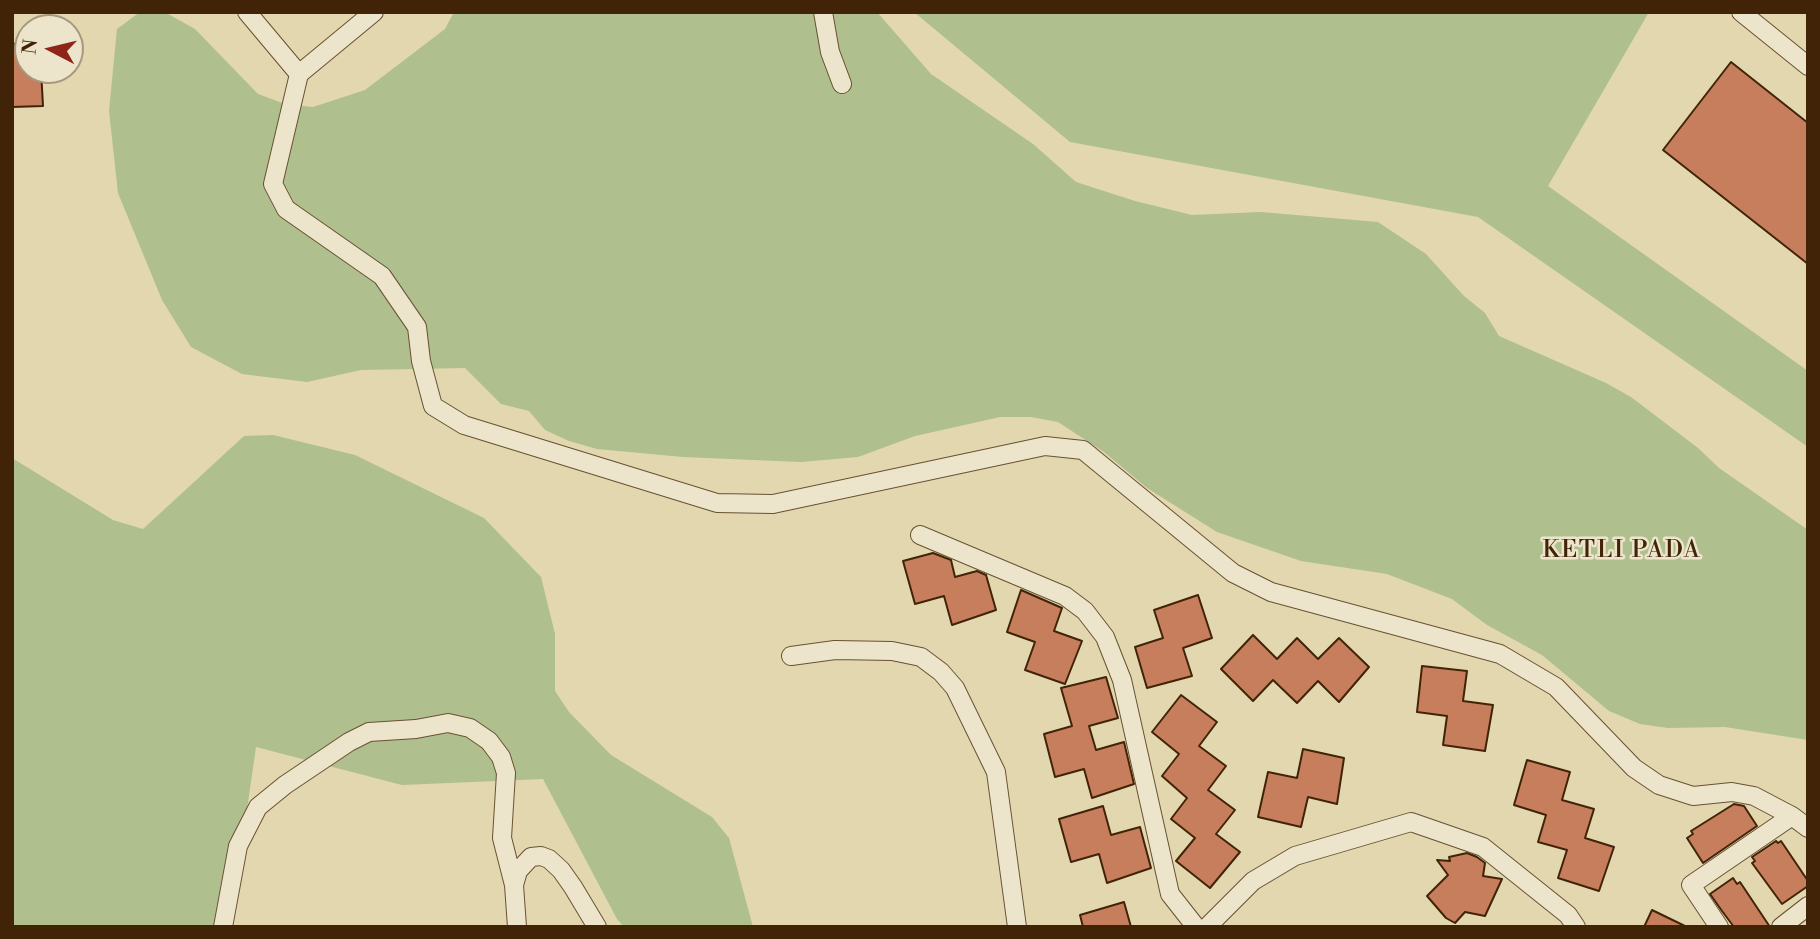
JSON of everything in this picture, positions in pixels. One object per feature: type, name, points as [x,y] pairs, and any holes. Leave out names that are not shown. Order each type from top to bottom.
[{"type":"street","points":[[247,12],[299,74]]},
{"type":"street","points":[[374,12],[299,74],[272,184],[286,209],[382,276],[417,327],[421,361],[433,406],[464,425],[717,503],[773,504],[1045,446],[1083,450],[1234,573],[1271,592],[1500,654],[1556,687],[1634,768],[1659,785],[1693,796],[1732,792],[1754,796],[1808,828]]},
{"type":"street","points":[[823,12],[830,52],[842,84]]},
{"type":"street","points":[[1741,12],[1808,66]]},
{"type":"street","points":[[920,535],[1065,596],[1085,611],[1105,637],[1122,680],[1170,894],[1196,927]]},
{"type":"street","points":[[791,656],[835,650],[892,650],[921,657],[941,672],[955,688],[996,772],[1017,927]]},
{"type":"street","points":[[223,927],[238,846],[258,807],[285,785],[349,742],[369,732],[416,729],[448,723],[470,728],[489,741],[500,757],[506,773],[502,838],[514,885],[517,927]]},
{"type":"street","points":[[1718,927],[1691,885],[1791,816]]},
{"type":"street","points":[[1207,927],[1253,881],[1294,856],[1411,822],[1483,847],[1568,915],[1576,927]]},
{"type":"street","points":[[514,885],[523,863],[531,856],[549,859],[561,870],[597,927]]},
{"type":"street","points":[[1780,927],[1808,906]]},
{"type":"green space","points":[[140,12],[168,14],[195,29],[258,94],[285,104],[313,107],[365,90],[445,29],[454,12],[877,12],[931,74],[1033,144],[1076,182],[1135,201],[1192,215],[1261,212],[1378,222],[1426,254],[1464,296],[1485,313],[1499,336],[1606,383],[1631,397],[1698,448],[1719,468],[1808,530],[1808,740],[1725,727],[1668,728],[1640,724],[1609,711],[1542,655],[1487,625],[1452,599],[1387,574],[1301,561],[1217,532],[1147,488],[1104,452],[1058,422],[1031,417],[1000,417],[915,436],[858,457],[801,462],[683,457],[597,449],[569,441],[545,430],[529,411],[501,404],[465,368],[361,370],[307,382],[242,374],[191,347],[162,300],[118,193],[109,111],[117,29]]},
{"type":"green space","points":[[914,12],[1649,12],[1548,186],[1808,371],[1808,447],[1478,217],[1070,142]]},
{"type":"green space","points":[[273,435],[355,455],[484,518],[541,577],[555,634],[555,691],[569,712],[611,755],[712,817],[729,838],[753,927],[624,927],[617,919],[543,779],[402,785],[256,747],[230,927],[12,927],[12,458],[113,520],[143,529],[244,436]]},
{"type":"building","points":[[12,44],[14,84],[42,84],[43,106],[12,107]]},
{"type":"building","points":[[1731,62],[1808,123],[1808,264],[1663,150]]},
{"type":"building","points":[[933,553],[951,560],[955,577],[977,571],[986,575],[996,610],[952,625],[944,596],[915,604],[903,561]]},
{"type":"building","points":[[1021,590],[1062,608],[1054,631],[1082,641],[1065,684],[1025,670],[1035,642],[1007,632]]},
{"type":"building","points":[[1198,595],[1212,638],[1183,648],[1192,676],[1147,688],[1135,647],[1163,638],[1154,610]]},
{"type":"building","points":[[1253,635],[1277,659],[1297,638],[1318,659],[1339,638],[1369,667],[1339,702],[1318,681],[1297,703],[1273,680],[1253,701],[1221,669]]},
{"type":"building","points":[[1422,666],[1467,671],[1463,701],[1493,705],[1485,751],[1443,745],[1447,716],[1417,712]]},
{"type":"building","points":[[1106,677],[1118,718],[1089,726],[1096,750],[1124,742],[1134,784],[1092,798],[1084,769],[1055,777],[1044,734],[1072,726],[1061,688]]},
{"type":"building","points":[[1181,695],[1217,722],[1199,746],[1226,766],[1208,790],[1235,810],[1216,834],[1240,852],[1210,888],[1176,861],[1195,838],[1171,819],[1187,798],[1162,776],[1179,754],[1152,732]]},
{"type":"building","points":[[1303,749],[1344,758],[1337,804],[1308,797],[1301,827],[1258,817],[1268,772],[1297,778]]},
{"type":"building","points":[[1527,760],[1570,772],[1562,800],[1594,809],[1585,838],[1614,847],[1599,891],[1558,878],[1567,850],[1538,842],[1546,815],[1514,805]]},
{"type":"building","points":[[1734,804],[1744,806],[1757,826],[1703,863],[1687,838],[1693,834],[1691,831]]},
{"type":"building","points":[[1103,806],[1111,835],[1140,827],[1151,868],[1107,883],[1099,854],[1071,862],[1059,819]]},
{"type":"building","points":[[1776,841],[1781,841],[1808,881],[1808,886],[1782,904],[1752,863],[1755,861],[1752,857]]},
{"type":"building","points":[[1467,853],[1485,863],[1483,876],[1502,879],[1485,916],[1465,912],[1455,923],[1446,918],[1427,896],[1448,875],[1437,860],[1450,861],[1449,857]]},
{"type":"building","points":[[1733,878],[1737,884],[1740,882],[1770,927],[1734,927],[1710,894]]},
{"type":"building","points":[[1124,902],[1131,927],[1083,927],[1080,915]]},
{"type":"building","points":[[1652,910],[1687,927],[1644,927]]},
{"type":"district","name":"KETLI PADA","points":[[1622,551]]}]
